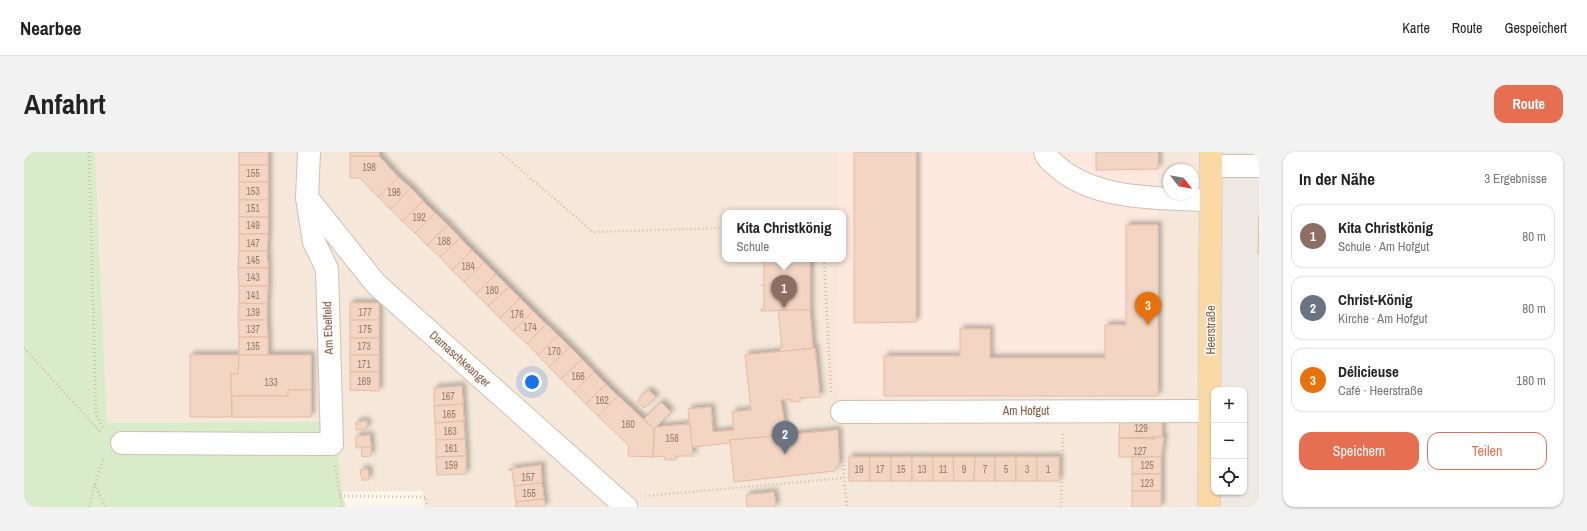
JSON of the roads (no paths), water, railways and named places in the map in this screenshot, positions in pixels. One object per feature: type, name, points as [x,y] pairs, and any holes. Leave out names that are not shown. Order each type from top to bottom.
[{"type":"main road","name":"Heerstraße","points":[[1211,159],[1211,387]]},
{"type":"main road","name":"Heerstraße","points":[[1209,507],[1211,411]]},
{"type":"street","name":"Am Ebelfeld","points":[[111,439],[332,444],[327,268],[314,242],[307,198],[308,152]]},
{"type":"street","points":[[1045,152],[1047,157],[1069,176],[1095,187],[1127,196],[1211,200]]},
{"type":"street","points":[[1211,159],[1259,166]]},
{"type":"street","name":"Damaschkeanger","points":[[307,198],[376,284],[622,503]]},
{"type":"street","name":"Am Hofgut","points":[[842,412],[1211,411]]},
{"type":"place","name":"Kita Christkönig","points":[[784,308]]},
{"type":"place","name":"Délicieuse","points":[[1148,325]]},
{"type":"place","name":"Christ-König","points":[[785,454]]}]
